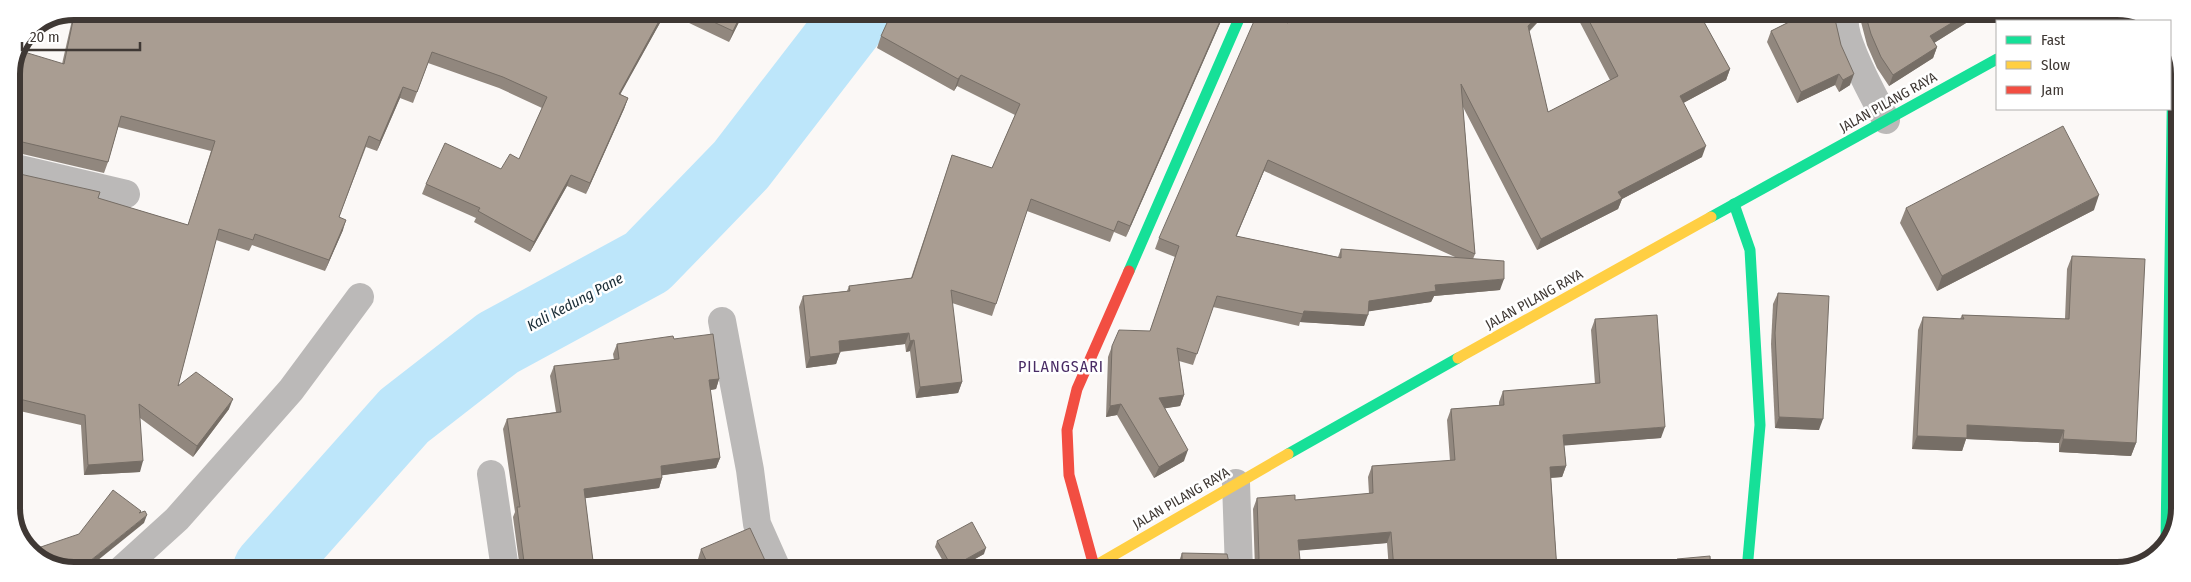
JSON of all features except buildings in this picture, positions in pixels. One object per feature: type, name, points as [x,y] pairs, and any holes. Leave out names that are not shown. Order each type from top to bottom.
[{"type":"main road","points":[[1090,562],[1069,474],[1067,430],[1077,390],[1239,20]]},
{"type":"main road","name":"JALAN PILANG RAYA","points":[[1101,562],[1236,483],[1996,60]]},
{"type":"main road","points":[[1734,204],[1750,250],[1760,425],[1748,562]]},
{"type":"main road","points":[[2167,528],[2171,427]]},
{"type":"street","points":[[1845,20],[1844,26],[1850,46],[1886,120]]},
{"type":"street","points":[[20,168],[126,194]]},
{"type":"street","points":[[130,562],[177,519],[284,397],[360,297]]},
{"type":"street","points":[[722,321],[750,470],[757,524],[774,562]]},
{"type":"street","points":[[492,474],[504,562]]},
{"type":"street","points":[[1236,483],[1239,562]]},
{"type":"waterway","name":"Kali Kedung Pane","points":[[274,562],[404,416],[498,343],[647,262],[741,165],[853,20]]},
{"type":"traffic: fast","points":[[1129,271],[1239,20]]},
{"type":"traffic: fast","points":[[1711,217],[1996,60]]},
{"type":"traffic: fast","points":[[2166,529],[2171,193]]},
{"type":"traffic: fast","points":[[1734,204],[1750,250],[1760,425],[1748,562]]},
{"type":"traffic: fast","points":[[1288,454],[1458,358]]},
{"type":"traffic: slow","points":[[1458,358],[1711,217]]},
{"type":"traffic: slow","points":[[1102,562],[1288,454]]},
{"type":"traffic: jam","points":[[1093,562],[1069,475],[1067,430],[1077,389],[1129,271]]},
{"type":"district","name":"PILANGSARI","points":[[1061,366]]}]
